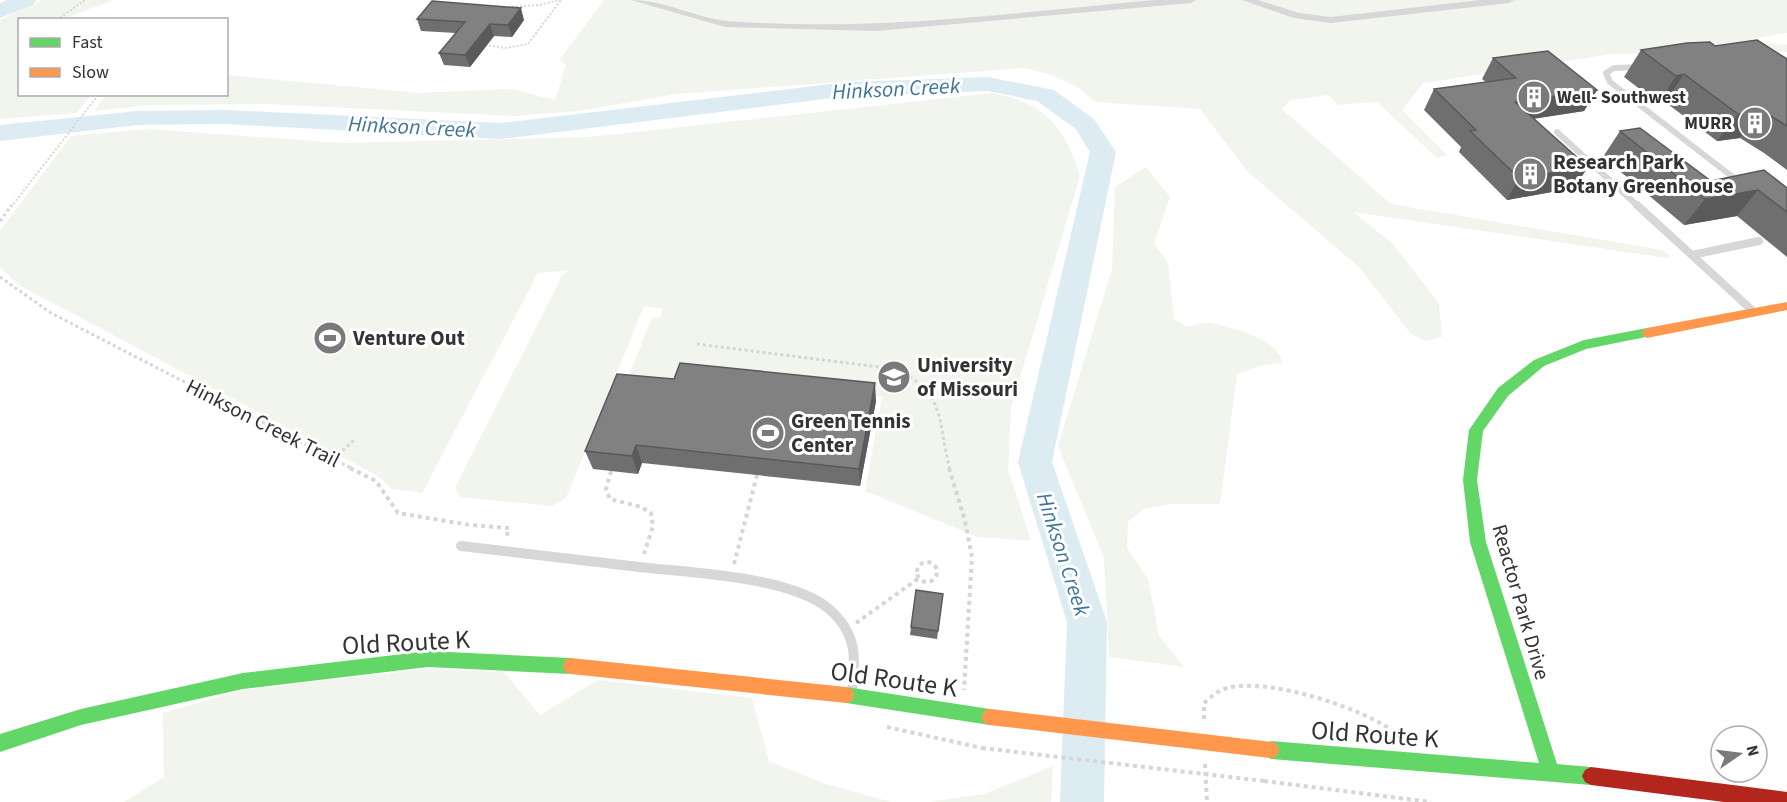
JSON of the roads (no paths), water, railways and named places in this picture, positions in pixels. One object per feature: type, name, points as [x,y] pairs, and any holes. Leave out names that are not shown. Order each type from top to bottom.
[{"type":"street","points":[[636,0],[725,24],[876,27],[1191,0]]},
{"type":"street","points":[[1247,0],[1298,16],[1331,20],[1509,0]]},
{"type":"street","name":"Reactor Park Drive","points":[[1550,771],[1478,542],[1470,480],[1476,430],[1503,392],[1539,363],[1584,345],[1787,306]]},
{"type":"street","name":"Old Route K","points":[[0,743],[81,717],[243,681],[428,659],[547,664],[852,696],[990,717],[1271,750],[1550,771],[1787,801]]},
{"type":"lane","points":[[1650,66],[1614,68],[1606,73],[1610,81],[1750,190]]},
{"type":"lane","points":[[1557,132],[1754,312]]},
{"type":"lane","points":[[1692,255],[1759,241]]},
{"type":"lane","points":[[461,546],[751,580],[809,596],[829,609],[847,629],[856,657],[852,696]]},
{"type":"waterway","name":"Hinkson Creek","points":[[0,11],[25,0]]},
{"type":"waterway","name":"Hinkson Creek","points":[[0,133],[137,118],[226,117],[501,131],[848,89],[988,84],[1045,95],[1085,124],[1103,152],[1035,462],[1087,622],[1082,802]]},
{"type":"place","name":"Well- Southwest","points":[[1534,97]]},
{"type":"place","name":"MURR","points":[[1755,123]]},
{"type":"place","name":"Research Park Botany Greenhouse","points":[[1530,174]]},
{"type":"place","name":"Venture Out","points":[[330,338]]},
{"type":"place","name":"University of Missouri","points":[[894,377]]},
{"type":"place","name":"Green Tennis Center","points":[[768,433]]}]
